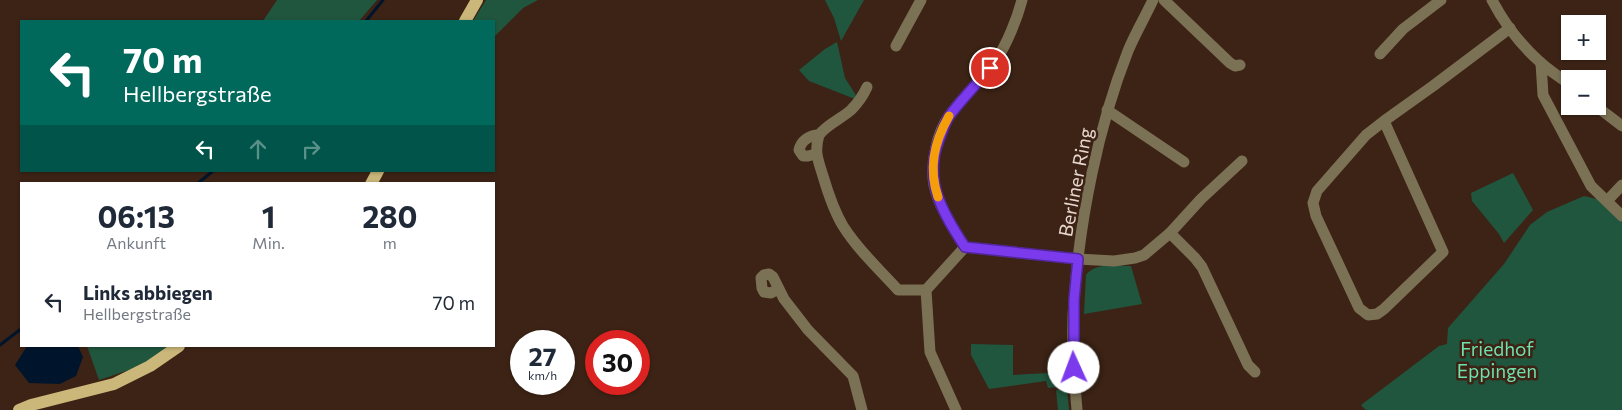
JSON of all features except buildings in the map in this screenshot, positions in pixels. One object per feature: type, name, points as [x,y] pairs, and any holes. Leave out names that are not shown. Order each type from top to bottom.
[{"type":"main road","points":[[466,20],[477,0]]},
{"type":"main road","points":[[19,410],[31,405],[114,384],[150,366],[178,347]]},
{"type":"street","points":[[896,46],[921,0]]},
{"type":"street","points":[[965,247],[944,213],[934,185],[933,161],[937,144],[949,116],[997,58],[1017,16],[1022,0]]},
{"type":"street","name":"Berliner Ring","points":[[1077,410],[1073,347],[1074,300],[1087,201],[1107,110],[1129,49],[1154,0]]},
{"type":"street","points":[[1164,0],[1230,64],[1240,65]]},
{"type":"street","points":[[1380,54],[1403,29],[1441,0]]},
{"type":"street","points":[[1492,0],[1522,43],[1540,63],[1561,78]]},
{"type":"street","points":[[1384,120],[1443,252],[1384,309],[1377,314],[1368,315],[1359,308],[1316,216],[1313,203],[1317,191],[1366,135],[1384,120],[1510,28]]},
{"type":"street","points":[[1540,63],[1543,95],[1591,186],[1622,216]]},
{"type":"street","points":[[867,87],[861,99],[850,110],[823,130],[816,146],[816,154],[827,189],[842,224],[854,242],[898,290],[926,290]]},
{"type":"street","points":[[1107,110],[1184,162]]},
{"type":"street","points":[[1606,114],[1622,126]]},
{"type":"street","points":[[816,154],[802,156],[799,150],[803,142],[813,135],[819,136]]},
{"type":"street","points":[[965,247],[1078,259],[1114,261],[1135,258],[1144,254],[1170,233],[1242,161]]},
{"type":"street","points":[[1607,200],[1622,185]]},
{"type":"street","points":[[1170,233],[1202,267],[1248,365],[1255,372]]},
{"type":"street","points":[[956,410],[930,352],[926,290],[965,247]]},
{"type":"street","points":[[778,289],[808,330],[853,376],[862,410]]},
{"type":"green space","points":[[277,0],[377,0],[360,20],[264,20]]},
{"type":"green space","points":[[486,0],[538,0],[523,8],[495,36],[495,20],[474,20]]},
{"type":"green space","points":[[825,0],[864,0],[841,41],[834,18]]},
{"type":"green space","points":[[837,42],[845,78],[857,97],[855,99],[809,81],[799,70]]},
{"type":"green space","points":[[1513,173],[1533,210],[1504,243],[1472,201],[1471,193]]},
{"type":"green space","name":"Friedhof Eppingen","points":[[1584,196],[1601,200],[1622,222],[1622,410],[1366,410],[1361,405],[1439,346],[1447,344],[1448,328],[1504,264],[1530,225],[1547,212]]},
{"type":"green space","points":[[1101,266],[1131,266],[1142,304],[1084,314],[1086,275]]},
{"type":"green space","points":[[971,344],[1013,345],[1013,375],[1066,372],[1067,386],[1048,388],[1046,381],[989,389],[971,355]]},
{"type":"green space","points":[[87,347],[168,347],[138,367],[99,380]]},
{"type":"green space","points":[[1067,389],[1069,410],[1058,410],[1056,390]]},
{"type":"water","points":[[26,347],[78,347],[83,357],[76,376],[60,384],[29,383],[15,365]]},
{"type":"waterway","points":[[367,20],[383,0]]},
{"type":"waterway","points":[[199,182],[212,172]]},
{"type":"waterway","points":[[0,345],[20,330]]},
{"type":"slow traffic","points":[[938,197],[934,185],[933,161],[937,144],[949,116]]},
{"type":"route","points":[[990,68],[949,116],[937,144],[933,161],[934,185],[944,213],[965,247],[1078,259],[1074,300],[1074,368]]}]
